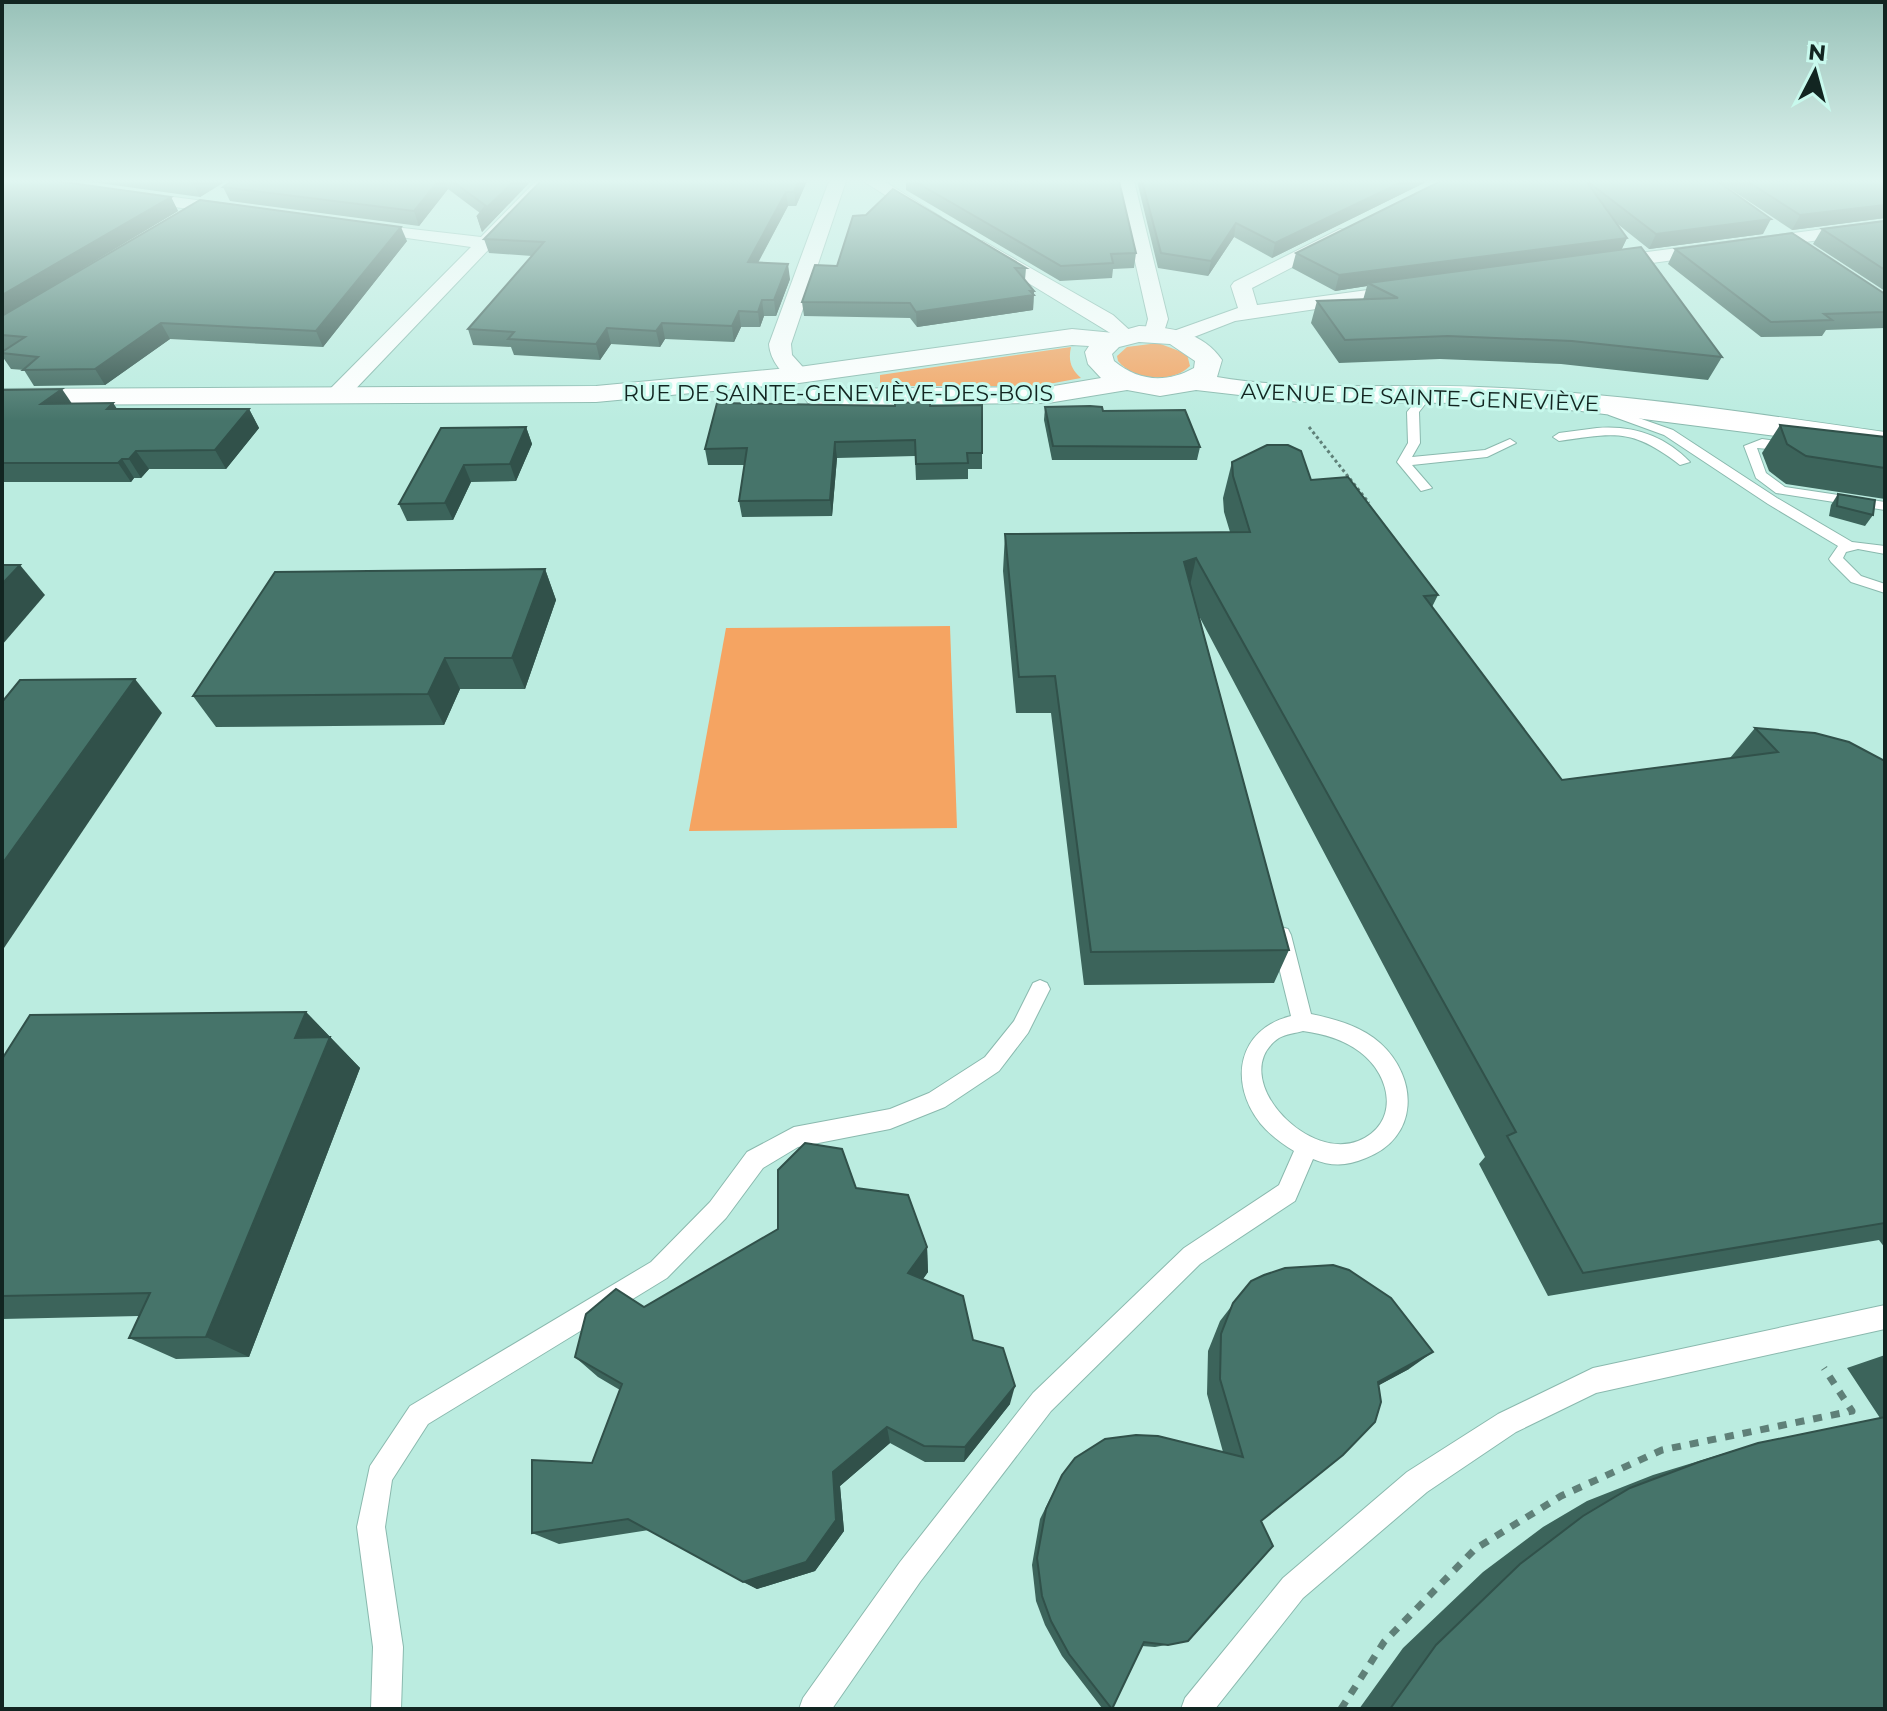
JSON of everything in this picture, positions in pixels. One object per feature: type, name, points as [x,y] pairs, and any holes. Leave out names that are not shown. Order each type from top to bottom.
[{"type":"main road","points":[[2,397],[596,394],[799,375],[1072,337],[1166,336],[1203,358],[1281,384],[1467,384],[1568,390],[1885,427]]},
{"type":"main road","points":[[1119,338],[1098,353],[1097,361],[1102,369],[1127,382]]},
{"type":"main road","name":"RUE DE SAINTE-GENEVIÈVE-DES-BOIS","points":[[596,394],[753,397],[1048,395],[1127,382],[1162,387],[1203,358]]},
{"type":"main road","name":"AVENUE DE SAINTE-GENEVIÈVE","points":[[1203,358],[1263,392],[1543,399],[1654,409],[1885,441]]},
{"type":"street","points":[[337,395],[469,261]]},
{"type":"street","points":[[799,375],[781,356],[780,344],[810,261]]},
{"type":"street","points":[[1007,261],[1106,319],[1119,338]]},
{"type":"street","points":[[1144,261],[1158,319],[1166,336]]},
{"type":"street","points":[[1249,311],[1241,286],[1287,261]]},
{"type":"street","points":[[1578,268],[1632,261]]},
{"type":"street","points":[[1203,358],[1219,318],[1249,311],[1438,286]]},
{"type":"lane","points":[[1403,462],[1414,443],[1413,412],[1427,394]]},
{"type":"lane","points":[[1543,399],[1644,420],[1695,446],[1777,503],[1849,546],[1885,550]]},
{"type":"lane","points":[[1559,437],[1629,431],[1656,439],[1684,462]]},
{"type":"lane","points":[[1403,462],[1487,453],[1510,443]]},
{"type":"lane","points":[[1808,449],[1762,443],[1750,446],[1760,475],[1781,490],[1885,506]]},
{"type":"lane","points":[[1403,462],[1426,488]]},
{"type":"lane","points":[[1777,503],[1820,497]]},
{"type":"lane","points":[[1849,546],[1836,553],[1840,566],[1856,579],[1885,589]]},
{"type":"lane","points":[[1276,915],[1303,1022]]},
{"type":"lane","points":[[386,1709],[388,1647],[371,1527],[379,1475],[419,1415],[659,1270],[718,1210],[755,1160],[794,1137],[890,1119],[926,1104],[992,1064],[1021,1027],[1040,989]]},
{"type":"lane","points":[[1303,1022],[1340,1028],[1373,1049],[1395,1081],[1398,1115],[1381,1143],[1347,1155],[1306,1148],[1272,1124],[1252,1090],[1252,1057],[1271,1032],[1303,1022]]},
{"type":"lane","points":[[814,1709],[910,1572],[1042,1402],[1192,1256],[1287,1193],[1306,1148]]},
{"type":"lane","points":[[1196,1709],[1293,1588],[1417,1482],[1507,1423],[1593,1381],[1885,1317]]},
{"type":"path","points":[[1301,416],[1369,503]]},
{"type":"path","points":[[1341,1709],[1384,1642],[1475,1549],[1561,1496],[1662,1450],[1852,1411],[1802,1334]]},
{"type":"shaded area","points":[[1158,343],[1187,354],[1190,366],[1173,375],[1153,377],[1133,372],[1118,361],[1117,356],[1127,347]]},
{"type":"shaded area","points":[[1071,347],[1071,364],[1081,378],[1038,386],[880,386],[880,375]]},
{"type":"shaded area","points":[[950,626],[957,828],[689,831],[726,628]]},
{"type":"building","points":[[2,261],[61,261],[2,295]]},
{"type":"building","points":[[96,261],[373,261],[316,331],[161,323],[95,369],[23,370],[38,357],[2,353],[25,337],[2,335],[2,316]]},
{"type":"building","points":[[528,261],[749,261],[788,264],[774,300],[762,300],[758,312],[739,311],[732,326],[662,323],[656,331],[607,328],[596,344],[508,339],[514,332],[468,329]]},
{"type":"building","points":[[839,261],[1014,261],[1026,268],[1015,268],[1034,295],[916,312],[910,303],[802,302],[815,265],[837,266]]},
{"type":"building","points":[[1052,261],[1113,263],[1061,266]]},
{"type":"building","points":[[1311,261],[1449,261],[1339,275]]},
{"type":"building","points":[[1536,261],[1651,261],[1722,357],[1572,341],[1448,336],[1345,340],[1317,301],[1398,298],[1368,283]]},
{"type":"building","points":[[1691,261],[1834,261],[1885,294],[1885,312],[1824,314],[1832,320],[1771,322]]},
{"type":"building","points":[[1871,261],[1885,261],[1885,270]]},
{"type":"building","points":[[62,389],[41,404],[113,403],[107,409],[249,409],[215,450],[136,451],[129,459],[118,463],[2,463],[2,390]]},
{"type":"building","points":[[930,402],[930,406],[982,405],[982,453],[967,453],[968,463],[916,464],[915,440],[835,442],[830,500],[739,501],[747,448],[705,449],[717,403],[895,406],[895,403]]},
{"type":"building","points":[[1045,407],[1102,407],[1103,411],[1185,410],[1200,447],[1053,446]]},
{"type":"building","points":[[1780,425],[1885,437],[1885,468],[1806,456],[1787,444]]},
{"type":"building","points":[[526,427],[510,464],[464,465],[445,503],[399,504],[441,428]]},
{"type":"building","points":[[1267,445],[1288,445],[1301,451],[1311,480],[1348,477],[1438,595],[1424,596],[1562,780],[1778,752],[1755,728],[1815,733],[1849,742],[1885,761],[1885,1223],[1583,1273],[1507,1136],[1516,1132],[1196,558],[1184,562],[1289,950],[1091,952],[1055,676],[1019,677],[1005,534],[1250,532],[1233,476],[1232,462]]},
{"type":"building","points":[[1838,494],[1875,500],[1873,515],[1837,506]]},
{"type":"building","points":[[2,565],[20,565],[2,584]]},
{"type":"building","points":[[545,569],[512,658],[445,658],[428,694],[193,696],[275,572]]},
{"type":"building","points":[[135,679],[2,864],[2,702],[20,680]]},
{"type":"building","points":[[306,1012],[295,1038],[330,1037],[206,1337],[129,1338],[150,1293],[2,1296],[2,1059],[30,1015]]},
{"type":"building","points":[[805,1143],[842,1149],[856,1188],[908,1195],[927,1247],[908,1273],[963,1296],[973,1340],[1003,1348],[1015,1386],[965,1447],[924,1446],[887,1427],[833,1472],[836,1520],[806,1562],[743,1582],[628,1519],[532,1533],[532,1460],[592,1463],[622,1384],[575,1357],[586,1314],[616,1289],[644,1307],[778,1229],[778,1170]]},
{"type":"building","points":[[1333,1265],[1349,1270],[1391,1298],[1433,1352],[1378,1382],[1381,1402],[1375,1422],[1343,1455],[1261,1521],[1273,1546],[1188,1641],[1168,1645],[1144,1642],[1112,1709],[1069,1654],[1042,1596],[1037,1558],[1046,1509],[1062,1475],[1075,1458],[1105,1439],[1136,1435],[1158,1436],[1243,1457],[1220,1379],[1221,1334],[1233,1303],[1251,1281],[1264,1275],[1285,1268]]},
{"type":"building","points":[[1885,1417],[1885,1709],[1390,1709],[1436,1645],[1520,1564],[1583,1516],[1630,1488],[1758,1443]]}]
